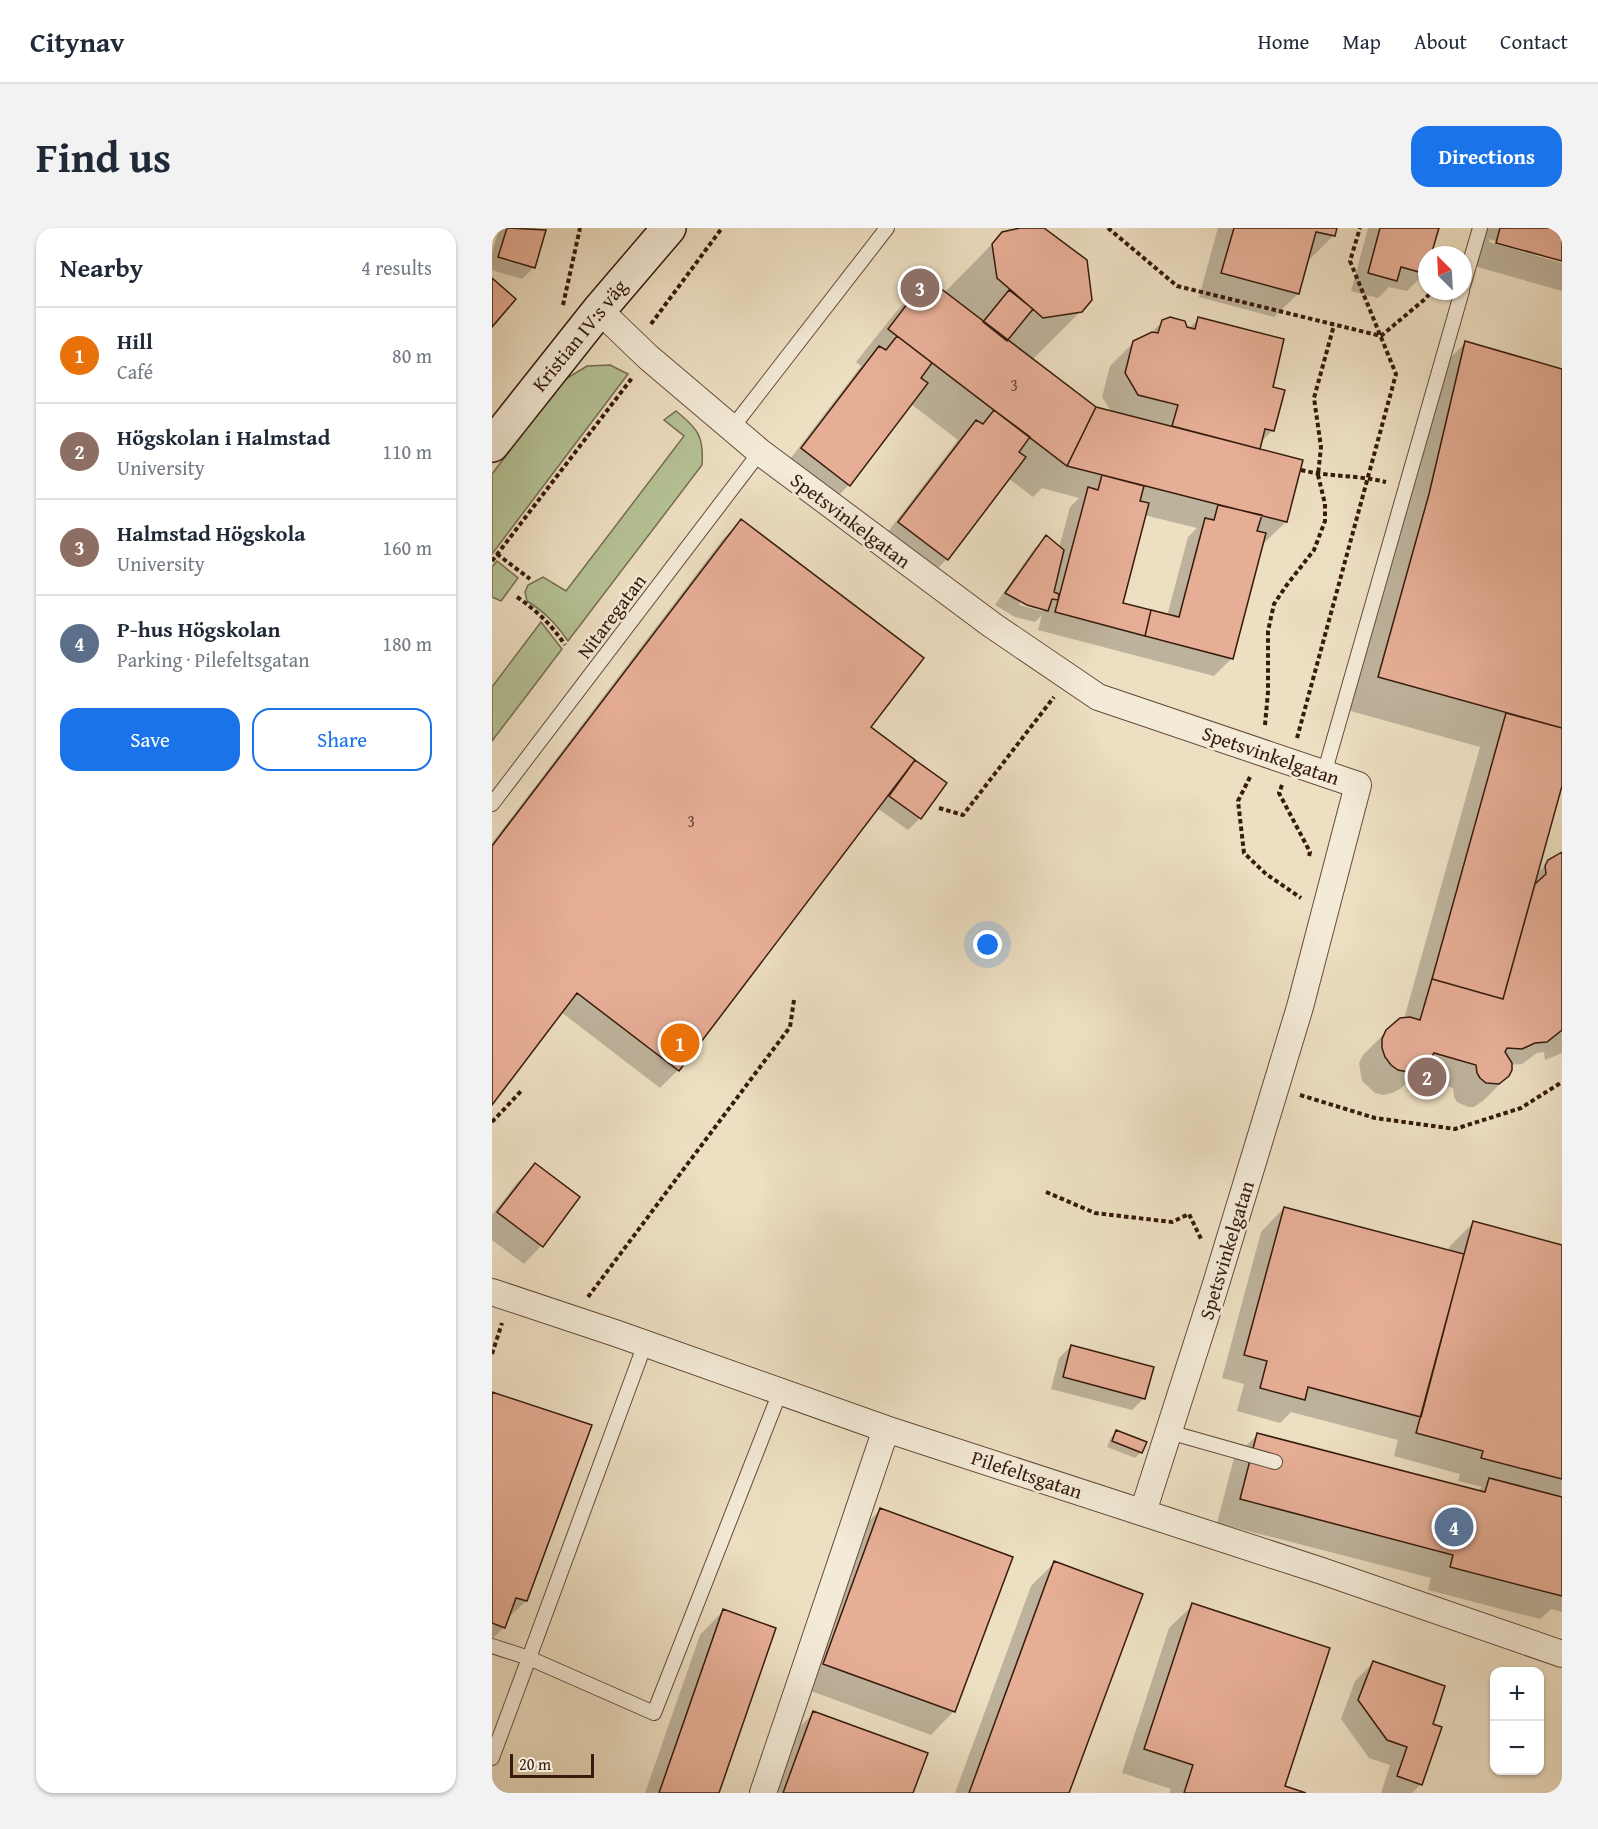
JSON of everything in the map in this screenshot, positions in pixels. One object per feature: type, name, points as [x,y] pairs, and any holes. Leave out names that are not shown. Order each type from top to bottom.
[{"type":"street","name":"Kristian IV:s väg","points":[[492,445],[599,310],[669,228]]},
{"type":"street","name":"Spetsvinkelgatan","points":[[599,310],[642,351],[760,452],[992,625],[1098,697],[1358,785],[1300,1007],[1223,1262],[1143,1512]]},
{"type":"street","name":"Pilefeltsgatan","points":[[492,1292],[886,1429],[1322,1571],[1562,1654]]},
{"type":"street","points":[[763,1793],[886,1429]]},
{"type":"lane","points":[[732,428],[887,228]]},
{"type":"lane","points":[[1472,255],[1480,228]]},
{"type":"lane","points":[[1324,774],[1459,300]]},
{"type":"lane","name":"Nitaregatan","points":[[492,804],[760,452]]},
{"type":"lane","points":[[492,1758],[645,1344]]},
{"type":"lane","points":[[492,1646],[529,1658],[654,1713],[780,1392]]},
{"type":"lane","points":[[1169,1432],[1275,1462]]},
{"type":"path","points":[[563,308],[580,228]]},
{"type":"path","points":[[492,561],[642,351],[722,228]]},
{"type":"path","points":[[1108,228],[1177,286],[1381,336]]},
{"type":"path","points":[[1308,864],[1310,852],[1279,794],[1290,762],[1396,374],[1350,261],[1360,228]]},
{"type":"path","points":[[1381,336],[1425,300]]},
{"type":"path","points":[[1304,887],[1301,899],[1266,874],[1244,853],[1238,801],[1263,753],[1268,692],[1268,631],[1275,604],[1314,550],[1325,521],[1325,504],[1318,475],[1321,447],[1314,398],[1334,325]]},
{"type":"path","points":[[1301,471],[1318,475],[1368,478],[1404,488]]},
{"type":"path","points":[[497,554],[530,579]]},
{"type":"path","points":[[518,597],[541,614],[565,645]]},
{"type":"path","points":[[939,808],[963,815],[1069,677]]},
{"type":"path","points":[[571,1319],[789,1027],[794,1000]]},
{"type":"path","points":[[1276,1088],[1376,1118],[1455,1129],[1521,1108],[1562,1082]]},
{"type":"path","points":[[492,1122],[522,1090]]},
{"type":"path","points":[[1046,1192],[1095,1213],[1172,1222],[1189,1214],[1203,1243],[1223,1262]]},
{"type":"green space","points":[[610,365],[628,374],[492,554],[492,474],[564,380],[587,366]]},
{"type":"green space","points":[[676,411],[690,423],[698,434],[702,447],[702,465],[568,641],[550,619],[527,601],[525,592],[528,585],[543,577],[566,591],[684,436],[664,420]]},
{"type":"green space","points":[[497,561],[518,578],[501,601],[492,597],[492,567]]},
{"type":"green space","points":[[541,622],[562,649],[492,741],[492,687]]},
{"type":"building","points":[[507,228],[546,230],[535,268],[498,257]]},
{"type":"building","points":[[1020,228],[1044,228],[1087,260],[1092,300],[1082,312],[1043,318],[997,278],[992,244],[1002,232]]},
{"type":"building","points":[[1234,228],[1337,228],[1335,236],[1316,232],[1299,294],[1221,273]]},
{"type":"building","points":[[1380,228],[1439,228],[1434,246],[1418,246],[1418,272],[1401,267],[1397,281],[1368,273]]},
{"type":"building","points":[[1500,228],[1562,228],[1562,261],[1496,243]]},
{"type":"building","points":[[492,278],[516,299],[492,327]]},
{"type":"building","points":[[927,278],[1096,407],[1067,466],[888,329]]},
{"type":"building","points":[[1009,290],[1033,309],[1007,341],[983,322]]},
{"type":"building","points":[[1170,317],[1185,321],[1187,327],[1195,329],[1198,317],[1284,339],[1273,387],[1285,390],[1274,431],[1265,429],[1260,449],[1172,426],[1178,405],[1138,395],[1125,373],[1133,341],[1152,332],[1158,333],[1162,320]]},
{"type":"building","points":[[897,336],[932,363],[921,378],[928,383],[850,486],[801,448],[879,346],[886,350]]},
{"type":"building","points":[[1465,341],[1562,369],[1562,728],[1378,677],[1429,494]]},
{"type":"building","points":[[1096,407],[1303,460],[1287,522],[1067,466]]},
{"type":"building","points":[[994,410],[1030,437],[1019,452],[1026,457],[948,560],[898,522],[976,420],[983,424]]},
{"type":"building","points":[[1102,475],[1144,486],[1140,501],[1149,503],[1123,603],[1151,610],[1145,636],[1055,612],[1088,487],[1098,490]]},
{"type":"building","points":[[1218,505],[1262,515],[1257,531],[1266,533],[1233,659],[1145,636],[1151,610],[1179,617],[1205,518],[1214,520]]},
{"type":"building","points":[[741,519],[924,658],[871,727],[915,760],[679,1071],[577,993],[492,1105],[492,846]]},
{"type":"building","points":[[1046,535],[1064,550],[1054,592],[1059,594],[1058,600],[1052,599],[1048,611],[1027,605],[1005,593]]},
{"type":"building","points":[[1506,713],[1562,728],[1562,786],[1503,999],[1432,979]]},
{"type":"building","points":[[915,760],[947,783],[921,819],[889,796]]},
{"type":"building","points":[[1562,852],[1562,1030],[1547,1042],[1535,1043],[1522,1049],[1507,1048],[1505,1052],[1512,1063],[1512,1070],[1509,1076],[1499,1084],[1486,1083],[1477,1073],[1476,1065],[1434,1053],[1426,1066],[1417,1070],[1408,1072],[1398,1070],[1391,1065],[1382,1048],[1382,1039],[1386,1030],[1400,1018],[1410,1017],[1420,1020],[1432,979],[1503,999],[1535,884],[1546,874],[1545,866],[1548,860]]},
{"type":"building","points":[[535,1163],[580,1197],[543,1247],[497,1212]]},
{"type":"building","points":[[1284,1207],[1464,1254],[1421,1417],[1308,1387],[1305,1400],[1260,1388],[1267,1361],[1244,1355]]},
{"type":"building","points":[[1473,1221],[1562,1245],[1562,1479],[1481,1458],[1483,1451],[1416,1433]]},
{"type":"building","points":[[1071,1345],[1154,1367],[1145,1399],[1063,1377]]},
{"type":"building","points":[[492,1392],[592,1425],[527,1601],[516,1598],[505,1628],[492,1623]]},
{"type":"building","points":[[1116,1430],[1147,1442],[1142,1453],[1112,1441]]},
{"type":"building","points":[[1257,1433],[1485,1492],[1489,1478],[1562,1497],[1562,1596],[1450,1567],[1453,1555],[1240,1499]]},
{"type":"building","points":[[880,1508],[1013,1557],[955,1712],[823,1664]]},
{"type":"building","points":[[1054,1561],[1143,1594],[1069,1793],[969,1793]]},
{"type":"building","points":[[1192,1603],[1330,1648],[1285,1786],[1306,1793],[1184,1793],[1193,1765],[1144,1749]]},
{"type":"building","points":[[723,1609],[776,1628],[719,1793],[659,1793]]},
{"type":"building","points":[[1373,1661],[1445,1686],[1433,1724],[1442,1727],[1422,1785],[1397,1776],[1407,1747],[1387,1740],[1358,1700]]},
{"type":"building","points":[[813,1711],[928,1753],[913,1793],[783,1793]]},
{"type":"place","name":"Halmstad Högskola","points":[[920,288]]},
{"type":"place","name":"Hill","points":[[680,1043]]},
{"type":"place","name":"Högskolan i Halmstad","points":[[1427,1077]]},
{"type":"place","name":"P-hus Högskolan","points":[[1454,1527]]}]
